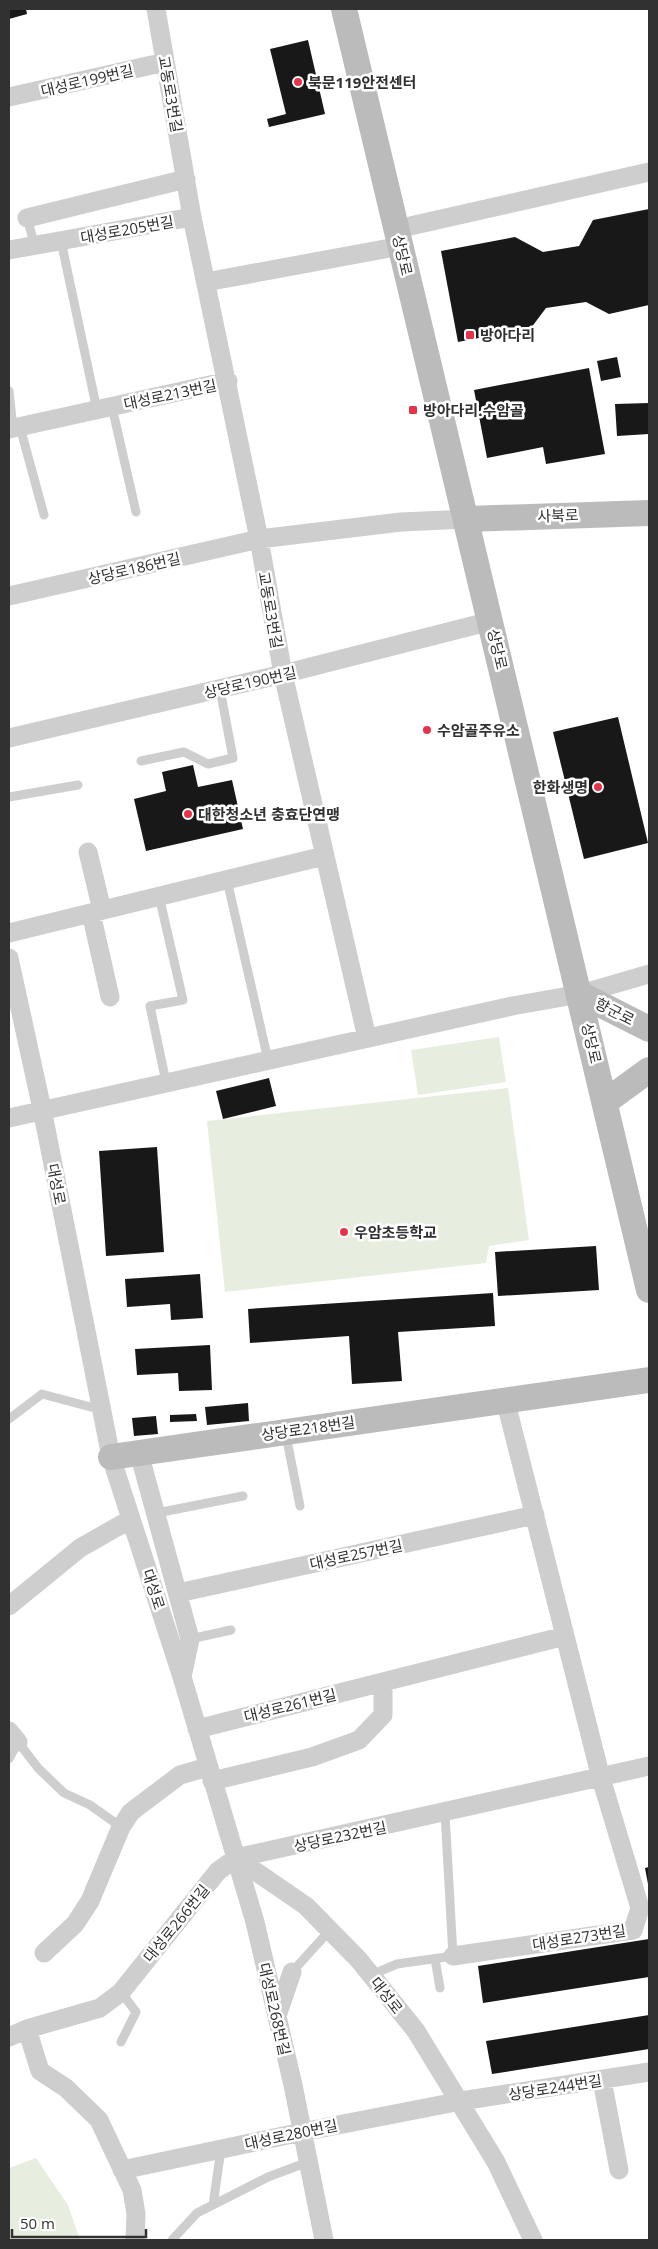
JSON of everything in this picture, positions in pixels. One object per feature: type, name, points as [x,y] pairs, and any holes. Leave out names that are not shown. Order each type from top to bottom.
[{"type":"main road","name":"상당로","points":[[344,9],[606,1102],[649,1290]]},
{"type":"main road","name":"사북로","points":[[466,519],[649,513]]},
{"type":"main road","name":"향군로","points":[[580,994],[649,1029]]},
{"type":"main road","points":[[606,1102],[649,1070]]},
{"type":"main road","name":"상당로218번길","points":[[111,1457],[649,1380]]},
{"type":"street","name":"교동로3번길","points":[[156,9],[192,217],[228,381],[283,674],[367,1038]]},
{"type":"street","name":"대성로199번길","points":[[9,98],[165,62]]},
{"type":"street","points":[[206,282],[399,238],[649,172]]},
{"type":"street","points":[[28,218],[186,179]]},
{"type":"street","name":"대성로205번길","points":[[9,250],[192,217]]},
{"type":"street","name":"대성로213번길","points":[[14,428],[228,381]]},
{"type":"street","name":"상당로186번길","points":[[9,596],[259,540],[401,522],[466,519]]},
{"type":"street","name":"상당로190번길","points":[[9,738],[283,674],[491,621]]},
{"type":"street","points":[[88,852],[110,997]]},
{"type":"street","points":[[9,933],[324,856]]},
{"type":"street","name":"대성로","points":[[9,958],[42,1109],[111,1457],[182,1677],[236,1858],[306,1906],[371,1975],[416,2031],[461,2101],[496,2162],[533,2240]]},
{"type":"street","points":[[9,1118],[42,1109],[512,1006],[580,994],[649,974]]},
{"type":"street","points":[[506,1399],[601,1778]]},
{"type":"street","points":[[139,1453],[190,1639],[182,1677]]},
{"type":"street","name":"대성로257번길","points":[[178,1593],[535,1514]]},
{"type":"street","points":[[9,1606],[80,1548],[131,1519]]},
{"type":"street","name":"대성로261번길","points":[[197,1729],[565,1636]]},
{"type":"street","points":[[44,1953],[75,1924],[90,1901],[121,1827],[131,1812],[180,1775],[210,1774],[312,1757],[359,1740],[383,1715],[383,1682]]},
{"type":"street","name":"상당로232번길","points":[[236,1858],[445,1813],[649,1766]]},
{"type":"street","name":"대성로273번길","points":[[444,1957],[633,1930],[640,1908],[601,1778]]},
{"type":"street","name":"대성로266번길","points":[[9,2037],[28,2029],[100,2008],[121,1992],[218,1871],[236,1858]]},
{"type":"street","name":"대성로268번길","points":[[236,1858],[255,1922],[277,2016],[324,2240]]},
{"type":"street","points":[[277,2016],[292,1972]]},
{"type":"street","points":[[28,2029],[40,2071],[66,2088],[99,2120],[132,2190],[136,2214],[135,2240]]},
{"type":"street","name":"상당로244번길","points":[[461,2101],[649,2072]]},
{"type":"street","points":[[602,2080],[619,2170]]},
{"type":"street","name":"대성로280번길","points":[[122,2170],[461,2101]]},
{"type":"lane","points":[[28,218],[35,246]]},
{"type":"lane","name":"대성로205번길","points":[[61,241],[81,338]]},
{"type":"lane","name":"대성로213번길","points":[[81,338],[136,512]]},
{"type":"lane","points":[[9,391],[14,428],[44,515]]},
{"type":"lane","points":[[140,761],[184,752],[208,764],[233,758],[220,689]]},
{"type":"lane","points":[[9,796],[78,784]]},
{"type":"lane","points":[[227,880],[268,1060]]},
{"type":"lane","points":[[159,896],[183,1000],[150,1006],[166,1082]]},
{"type":"lane","points":[[9,1419],[42,1394],[102,1410]]},
{"type":"lane","points":[[285,1432],[300,1506]]},
{"type":"lane","points":[[157,1513],[243,1496]]},
{"type":"lane","points":[[190,1639],[232,1630]]},
{"type":"lane","points":[[9,1759],[13,1737]]},
{"type":"lane","points":[[13,1737],[38,1768],[64,1793],[90,1805],[121,1827]]},
{"type":"lane","points":[[440,1988],[444,1957],[445,1813]]},
{"type":"lane","points":[[292,1972],[330,1930]]},
{"type":"lane","name":"대성로273번길","points":[[371,1975],[397,1964],[444,1957]]},
{"type":"lane","points":[[121,1992],[136,2012],[121,2042]]},
{"type":"lane","points":[[213,2205],[221,2149]]},
{"type":"lane","points":[[172,2240],[197,2213],[268,2177],[308,2162]]},
{"type":"green space","points":[[499,1037],[506,1082],[418,1095],[411,1050]]},
{"type":"green space","points":[[508,1088],[529,1240],[489,1246],[486,1263],[225,1292],[207,1121]]},
{"type":"green space","points":[[36,2158],[68,2205],[80,2240],[9,2240],[9,2168]]},
{"type":"building","points":[[9,9],[26,9],[27,14],[9,19]]},
{"type":"building","points":[[308,40],[325,114],[269,127],[267,119],[286,114],[270,49]]},
{"type":"building","points":[[649,209],[649,305],[609,314],[586,302],[546,308],[531,328],[458,342],[441,251],[515,237],[543,252],[579,246],[593,220]]},
{"type":"building","points":[[617,357],[621,377],[601,381],[597,361]]},
{"type":"building","points":[[589,368],[605,454],[546,464],[543,447],[487,458],[474,390]]},
{"type":"building","points":[[649,403],[649,434],[617,436],[615,404]]},
{"type":"building","points":[[618,717],[648,843],[584,859],[553,732]]},
{"type":"building","name":"대한청소년 충효단연맹","points":[[193,765],[198,787],[232,780],[243,829],[146,851],[134,799],[166,791],[162,772]]},
{"type":"building","points":[[269,1078],[276,1106],[223,1119],[216,1091]]},
{"type":"building","points":[[157,1147],[164,1252],[106,1256],[99,1151]]},
{"type":"building","points":[[596,1246],[599,1290],[498,1296],[495,1252]]},
{"type":"building","points":[[200,1274],[203,1318],[171,1320],[170,1304],[127,1307],[125,1279]]},
{"type":"building","points":[[493,1293],[495,1326],[398,1332],[402,1381],[352,1384],[349,1336],[250,1343],[248,1309]]},
{"type":"building","points":[[210,1345],[212,1390],[179,1391],[178,1373],[137,1375],[135,1349]]},
{"type":"building","points":[[248,1403],[249,1421],[207,1425],[205,1407]]},
{"type":"building","points":[[196,1414],[197,1421],[170,1422],[170,1415]]},
{"type":"building","points":[[156,1416],[158,1434],[134,1436],[132,1418]]},
{"type":"building","points":[[649,1867],[649,1884],[648,1884],[645,1868]]},
{"type":"building","points":[[649,1939],[649,1977],[483,2003],[478,1966]]},
{"type":"building","points":[[649,2015],[649,2049],[492,2074],[486,2041]]},
{"type":"place","name":"북문119안전센터","points":[[298,82]]},
{"type":"place","name":"방아다리","points":[[470,335]]},
{"type":"place","name":"방아다리.수암골","points":[[413,410]]},
{"type":"place","name":"수암골주유소","points":[[427,730]]},
{"type":"place","name":"한화생명","points":[[598,787]]},
{"type":"place","name":"대한청소년 충효단연맹","points":[[188,814]]},
{"type":"place","name":"우암초등학교","points":[[344,1232]]}]
